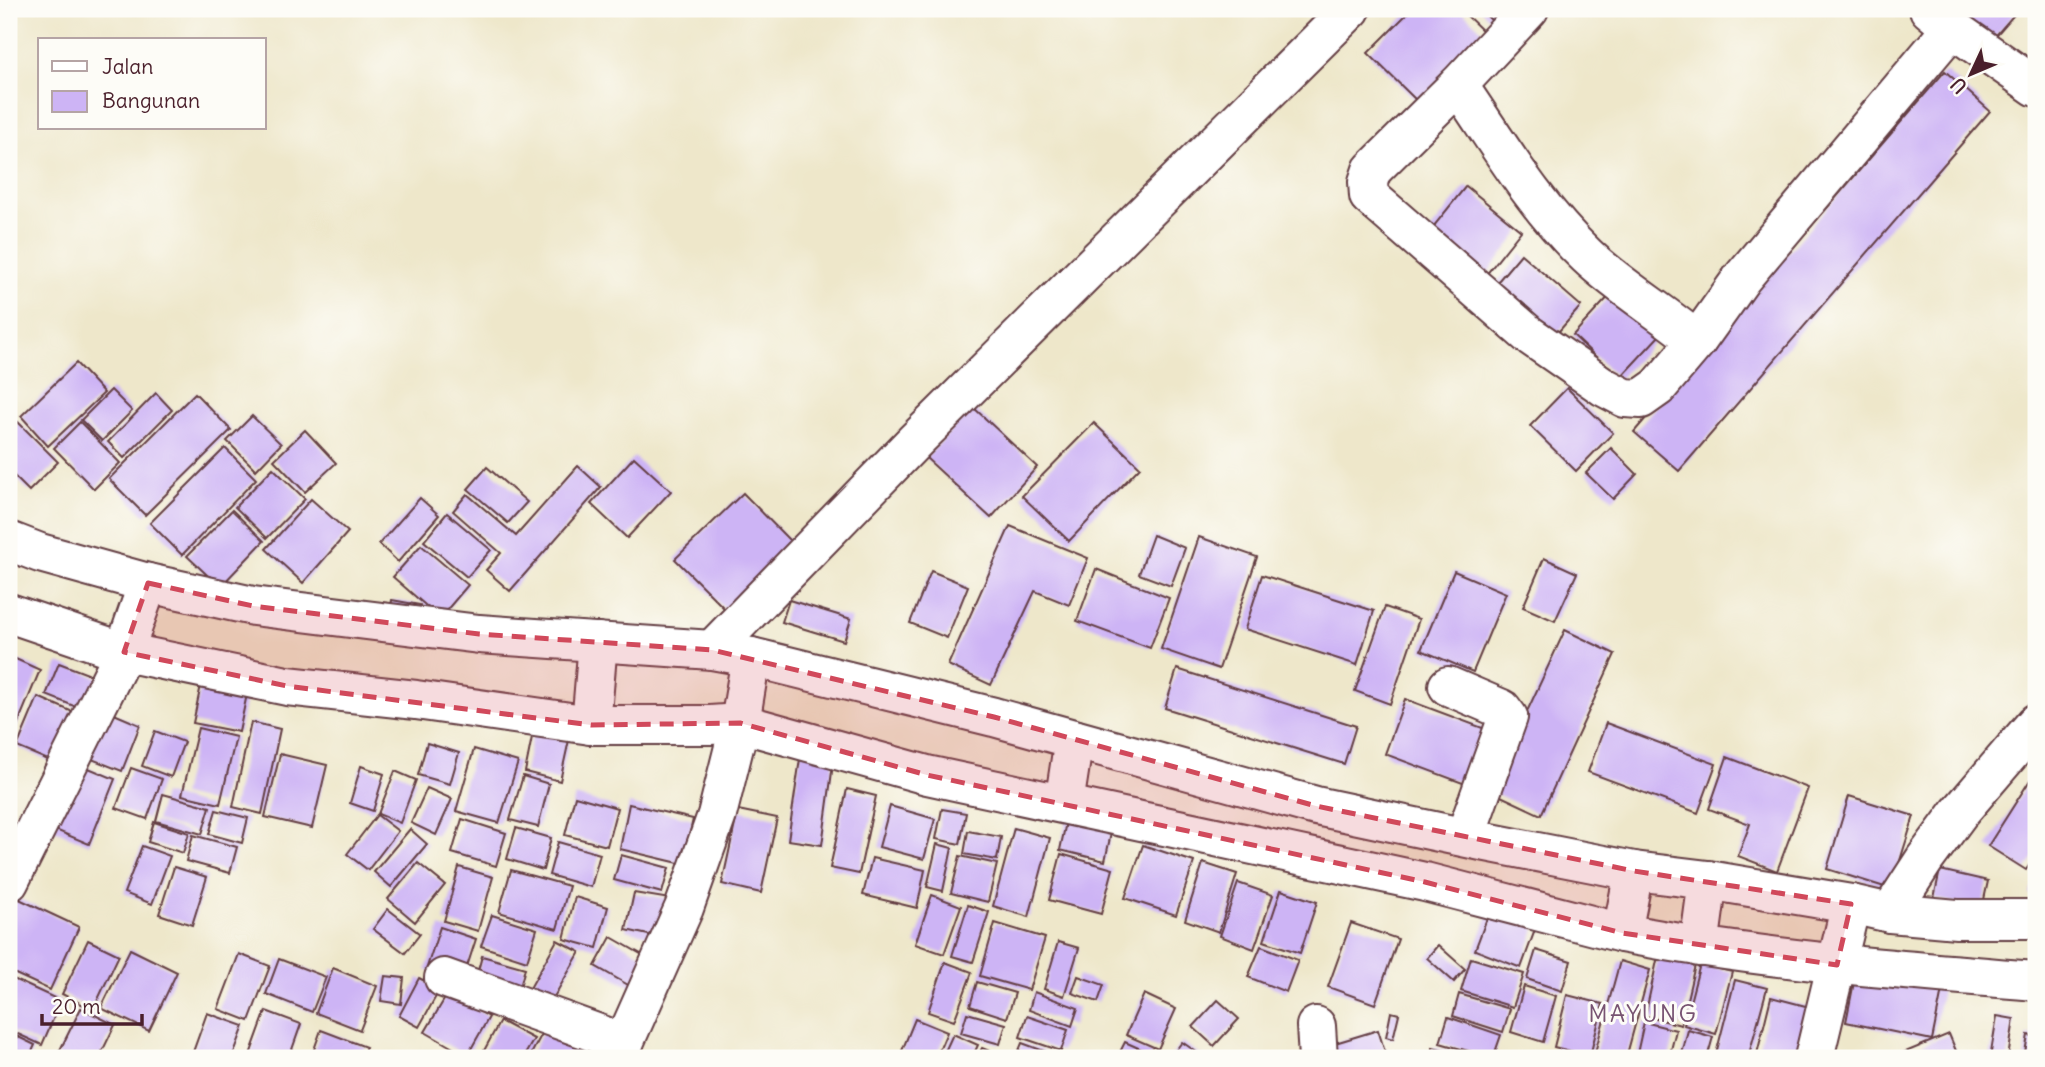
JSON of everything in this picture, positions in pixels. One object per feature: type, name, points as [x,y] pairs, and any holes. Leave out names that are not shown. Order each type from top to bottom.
[{"type":"street","points":[[712,650],[915,441],[1351,9]]},
{"type":"street","points":[[1530,9],[1372,170],[1368,182],[1369,196],[1529,335],[1604,387],[1625,398],[1640,399],[1658,387],[1697,341],[1940,19],[2036,87]]},
{"type":"street","points":[[1458,85],[1549,217],[1586,256],[1628,292],[1672,320],[1697,341]]},
{"type":"street","points":[[9,541],[40,553],[136,619],[287,686],[416,700],[592,709],[710,725],[740,718],[927,775],[1068,775],[1316,806],[1465,837],[1627,905],[1702,921],[1843,939],[1890,913],[1959,813],[2036,723]]},
{"type":"street","points":[[9,613],[136,619],[253,606],[479,634],[712,650],[749,667],[1068,775],[1424,883],[1627,905],[1702,921],[1843,939],[2036,981]]},
{"type":"street","points":[[9,882],[136,619]]},
{"type":"street","points":[[592,709],[598,642]]},
{"type":"street","points":[[444,978],[621,1051],[684,908],[717,815],[749,667]]},
{"type":"street","points":[[1448,685],[1502,709],[1508,717],[1465,837]]},
{"type":"street","points":[[1890,913],[1957,919],[2036,919]]},
{"type":"street","points":[[1814,1058],[1843,939]]},
{"type":"highlighted area","points":[[148,583],[253,606],[479,634],[712,650],[994,717],[1316,806],[1634,871],[1851,904],[1837,965],[1622,933],[1425,882],[927,775],[740,723],[591,725],[287,686],[124,652]]},
{"type":"building","points":[[1412,9],[1460,9],[1485,33],[1418,102],[1368,53]]},
{"type":"building","points":[[1480,9],[1505,9],[1492,21]]},
{"type":"building","points":[[1939,9],[2019,9],[1985,48]]},
{"type":"building","points":[[1945,71],[1990,111],[1679,471],[1634,432]]},
{"type":"building","points":[[1466,186],[1521,231],[1485,276],[1429,232]]},
{"type":"building","points":[[1521,254],[1581,306],[1552,339],[1493,287]]},
{"type":"building","points":[[1613,292],[1659,336],[1619,379],[1573,335]]},
{"type":"building","points":[[76,363],[104,393],[48,446],[21,416]]},
{"type":"building","points":[[1567,388],[1613,433],[1576,471],[1530,426]]},
{"type":"building","points":[[111,390],[132,411],[102,441],[81,420]]},
{"type":"building","points":[[156,393],[172,410],[124,458],[108,442]]},
{"type":"building","points":[[195,393],[231,430],[145,515],[109,479]]},
{"type":"building","points":[[973,407],[1037,467],[991,518],[926,458]]},
{"type":"building","points":[[252,416],[281,444],[256,470],[227,441]]},
{"type":"building","points":[[18,422],[58,462],[29,491],[9,471],[9,431]]},
{"type":"building","points":[[80,422],[120,463],[94,489],[54,448]]},
{"type":"building","points":[[1094,423],[1140,467],[1069,541],[1022,496]]},
{"type":"building","points":[[305,430],[336,463],[305,492],[274,460]]},
{"type":"building","points":[[225,448],[256,479],[182,555],[150,523]]},
{"type":"building","points":[[1611,448],[1637,474],[1613,499],[1586,473]]},
{"type":"building","points":[[634,457],[671,491],[627,538],[591,504]]},
{"type":"building","points":[[578,466],[601,487],[510,591],[486,570],[501,553],[453,511],[467,494],[516,536]]},
{"type":"building","points":[[487,467],[527,502],[508,523],[468,489]]},
{"type":"building","points":[[273,468],[305,499],[267,538],[235,507]]},
{"type":"building","points":[[743,493],[792,543],[725,609],[675,559]]},
{"type":"building","points":[[420,498],[439,515],[398,562],[379,544]]},
{"type":"building","points":[[311,499],[348,532],[303,583],[266,549]]},
{"type":"building","points":[[232,510],[264,541],[220,587],[187,556]]},
{"type":"building","points":[[447,513],[491,550],[467,577],[424,541]]},
{"type":"building","points":[[1010,526],[1088,558],[1069,605],[1035,591],[991,685],[948,665]]},
{"type":"building","points":[[1153,535],[1185,548],[1171,586],[1139,574]]},
{"type":"building","points":[[1199,537],[1257,557],[1219,669],[1161,649]]},
{"type":"building","points":[[421,545],[468,585],[440,618],[393,577]]},
{"type":"building","points":[[1544,558],[1577,573],[1555,621],[1523,607]]},
{"type":"building","points":[[1096,569],[1169,598],[1150,648],[1077,621]]},
{"type":"building","points":[[931,571],[968,586],[947,638],[910,623]]},
{"type":"building","points":[[1454,571],[1506,593],[1473,672],[1421,650]]},
{"type":"building","points":[[1262,575],[1374,611],[1357,665],[1245,629]]},
{"type":"building","points":[[392,600],[420,605],[417,623],[389,618]]},
{"type":"building","points":[[789,600],[851,619],[844,641],[782,622]]},
{"type":"building","points":[[1385,607],[1419,619],[1390,704],[1355,691]]},
{"type":"building","points":[[1565,630],[1615,654],[1541,815],[1490,791]]},
{"type":"building","points":[[9,656],[40,670],[11,740],[9,739]]},
{"type":"building","points":[[59,663],[101,679],[89,712],[46,695]]},
{"type":"building","points":[[1177,669],[1356,726],[1344,764],[1165,708]]},
{"type":"building","points":[[201,685],[247,694],[239,732],[193,723]]},
{"type":"building","points":[[38,697],[80,715],[60,765],[17,747]]},
{"type":"building","points":[[1405,699],[1488,730],[1468,785],[1385,754]]},
{"type":"building","points":[[107,711],[140,725],[122,771],[89,758]]},
{"type":"building","points":[[251,722],[280,729],[262,814],[233,807]]},
{"type":"building","points":[[1606,723],[1716,764],[1698,813],[1588,772]]},
{"type":"building","points":[[198,728],[236,737],[220,804],[182,795]]},
{"type":"building","points":[[155,731],[184,742],[171,777],[142,766]]},
{"type":"building","points":[[533,732],[569,740],[560,781],[525,772]]},
{"type":"building","points":[[427,743],[459,753],[450,784],[418,775]]},
{"type":"building","points":[[474,749],[518,762],[499,823],[456,811]]},
{"type":"building","points":[[801,752],[834,757],[822,845],[788,840]]},
{"type":"building","points":[[280,754],[327,765],[312,828],[265,817]]},
{"type":"building","points":[[1727,757],[1808,788],[1777,871],[1738,856],[1750,824],[1709,809]]},
{"type":"building","points":[[79,764],[115,779],[89,844],[53,829]]},
{"type":"building","points":[[361,766],[384,774],[373,811],[350,803]]},
{"type":"building","points":[[131,768],[162,779],[147,819],[116,808]]},
{"type":"building","points":[[395,771],[416,780],[400,823],[378,814]]},
{"type":"building","points":[[523,776],[549,784],[538,827],[510,820]]},
{"type":"building","points":[[2032,777],[2036,780],[2036,855],[2026,870],[1988,846]]},
{"type":"building","points":[[427,788],[452,799],[436,835],[411,823]]},
{"type":"building","points":[[847,789],[876,796],[859,874],[830,868]]},
{"type":"building","points":[[163,794],[210,807],[202,834],[156,821]]},
{"type":"building","points":[[575,796],[617,808],[607,846],[565,835]]},
{"type":"building","points":[[1849,796],[1914,816],[1891,889],[1827,869]]},
{"type":"building","points":[[629,804],[693,819],[683,864],[620,849]]},
{"type":"building","points":[[890,806],[935,819],[924,859],[879,847]]},
{"type":"building","points":[[942,809],[966,813],[960,844],[936,839]]},
{"type":"building","points":[[216,810],[248,818],[242,843],[209,834]]},
{"type":"building","points":[[738,810],[777,818],[761,893],[722,884]]},
{"type":"building","points":[[1068,813],[1113,824],[1105,861],[1060,850]]},
{"type":"building","points":[[377,815],[398,831],[368,870],[347,854]]},
{"type":"building","points":[[462,819],[506,833],[496,866],[452,853]]},
{"type":"building","points":[[154,822],[189,833],[183,853],[148,842]]},
{"type":"building","points":[[516,828],[551,838],[543,870],[507,859]]},
{"type":"building","points":[[1014,828],[1050,838],[1029,917],[993,906]]},
{"type":"building","points":[[410,829],[427,844],[391,887],[374,872]]},
{"type":"building","points":[[968,831],[1001,837],[997,860],[964,854]]},
{"type":"building","points":[[193,835],[237,847],[230,873],[186,861]]},
{"type":"building","points":[[558,842],[600,854],[591,887],[549,875]]},
{"type":"building","points":[[937,844],[952,848],[943,891],[927,887]]},
{"type":"building","points":[[1143,845],[1194,862],[1176,915],[1125,898]]},
{"type":"building","points":[[142,846],[170,856],[152,904],[124,893]]},
{"type":"building","points":[[1061,854],[1113,869],[1101,914],[1049,900]]},
{"type":"building","points":[[621,855],[669,868],[662,893],[614,880]]},
{"type":"building","points":[[960,856],[997,864],[988,902],[951,893]]},
{"type":"building","points":[[872,858],[925,870],[917,908],[863,895]]},
{"type":"building","points":[[418,863],[445,885],[415,922],[388,899]]},
{"type":"building","points":[[1203,863],[1237,874],[1219,932],[1185,920]]},
{"type":"building","points":[[174,867],[207,877],[192,925],[159,914]]},
{"type":"building","points":[[459,867],[493,877],[478,931],[444,921]]},
{"type":"building","points":[[511,870],[569,886],[557,929],[499,912]]},
{"type":"building","points":[[1940,870],[1988,881],[1982,909],[1934,898]]},
{"type":"building","points":[[2036,881],[2036,898],[2029,893]]},
{"type":"building","points":[[1238,883],[1273,895],[1254,949],[1220,936]]},
{"type":"building","points":[[1281,890],[1317,902],[1300,953],[1264,941]]},
{"type":"building","points":[[634,893],[670,899],[662,938],[626,930]]},
{"type":"building","points":[[932,895],[961,906],[944,954],[915,944]]},
{"type":"building","points":[[575,897],[608,907],[597,948],[564,939]]},
{"type":"building","points":[[17,898],[79,927],[50,990],[9,971],[9,915]]},
{"type":"building","points":[[968,905],[989,912],[973,962],[952,956]]},
{"type":"building","points":[[388,909],[420,934],[405,953],[373,929]]},
{"type":"building","points":[[1490,910],[1536,927],[1521,968],[1475,950]]},
{"type":"building","points":[[492,915],[537,929],[527,961],[481,946]]},
{"type":"building","points":[[995,923],[1045,938],[1029,990],[980,976]]},
{"type":"building","points":[[1351,923],[1398,939],[1375,1004],[1328,987]]},
{"type":"building","points":[[440,927],[476,939],[462,982],[426,970]]},
{"type":"building","points":[[611,937],[653,961],[637,990],[595,966]]},
{"type":"building","points":[[88,940],[119,955],[93,1010],[62,994]]},
{"type":"building","points":[[557,940],[580,952],[547,1009],[525,997]]},
{"type":"building","points":[[1058,942],[1079,948],[1064,996],[1044,989]]},
{"type":"building","points":[[1438,945],[1465,969],[1454,982],[1427,958]]},
{"type":"building","points":[[1261,946],[1298,960],[1286,992],[1248,977]]},
{"type":"building","points":[[130,949],[177,972],[149,1031],[101,1008]]},
{"type":"building","points":[[1536,950],[1571,961],[1562,991],[1527,979]]},
{"type":"building","points":[[239,954],[270,966],[249,1021],[218,1009]]},
{"type":"building","points":[[482,956],[525,968],[519,991],[476,978]]},
{"type":"building","points":[[1658,956],[1695,965],[1681,1025],[1645,1016]]},
{"type":"building","points":[[1471,958],[1524,974],[1513,1007],[1461,991]]},
{"type":"building","points":[[279,959],[326,977],[312,1012],[266,994]]},
{"type":"building","points":[[1620,961],[1650,970],[1626,1058],[1594,1056]]},
{"type":"building","points":[[945,962],[972,972],[954,1021],[928,1012]]},
{"type":"building","points":[[1700,964],[1732,972],[1716,1034],[1684,1025]]},
{"type":"building","points":[[333,968],[377,986],[360,1030],[316,1013]]},
{"type":"building","points":[[1856,972],[1942,990],[1932,1040],[1846,1022]]},
{"type":"building","points":[[385,976],[404,978],[401,1004],[381,1001]]},
{"type":"building","points":[[1078,976],[1104,985],[1098,1002],[1072,993]]},
{"type":"building","points":[[9,977],[61,1001],[42,1045],[9,1030]]},
{"type":"building","points":[[419,978],[440,989],[419,1027],[399,1016]]},
{"type":"building","points":[[1735,980],[1767,988],[1748,1058],[1715,1058]]},
{"type":"building","points":[[977,982],[1015,993],[1007,1018],[970,1006]]},
{"type":"building","points":[[1524,986],[1556,996],[1543,1042],[1511,1032]]},
{"type":"building","points":[[1034,992],[1078,1008],[1072,1026],[1029,1010]]},
{"type":"building","points":[[448,993],[489,1017],[467,1056],[425,1032]]},
{"type":"building","points":[[1144,994],[1176,1009],[1158,1049],[1126,1035]]},
{"type":"building","points":[[1459,994],[1510,1009],[1503,1032],[1453,1016]]},
{"type":"building","points":[[1567,995],[1603,1004],[1590,1056],[1554,1047]]},
{"type":"building","points":[[1771,997],[1821,1010],[1809,1058],[1756,1058]]},
{"type":"building","points":[[1218,1000],[1239,1019],[1214,1046],[1193,1027]]},
{"type":"building","points":[[81,1008],[115,1025],[99,1058],[56,1058]]},
{"type":"building","points":[[266,1011],[301,1024],[289,1058],[258,1058],[250,1055]]},
{"type":"building","points":[[1391,1012],[1399,1014],[1393,1039],[1386,1037]]},
{"type":"building","points":[[207,1013],[244,1026],[232,1058],[209,1058],[193,1052]]},
{"type":"building","points":[[967,1013],[1006,1024],[1000,1044],[961,1033]]},
{"type":"building","points":[[1027,1016],[1068,1030],[1061,1051],[1020,1037]]},
{"type":"building","points":[[1997,1016],[2014,1019],[2008,1058],[1990,1058]]},
{"type":"building","points":[[551,1017],[610,1058],[530,1056]]},
{"type":"building","points":[[1448,1017],[1501,1035],[1493,1058],[1440,1043]]},
{"type":"building","points":[[915,1019],[947,1032],[936,1058],[899,1058]]},
{"type":"building","points":[[500,1021],[534,1039],[523,1058],[480,1058]]},
{"type":"building","points":[[1644,1022],[1676,1030],[1669,1058],[1636,1058]]},
{"type":"building","points":[[321,1030],[366,1047],[361,1058],[311,1058]]},
{"type":"building","points":[[1378,1030],[1387,1058],[1337,1058],[1332,1044]]},
{"type":"building","points":[[1688,1030],[1713,1037],[1707,1058],[1681,1058]]},
{"type":"building","points":[[12,1034],[35,1045],[29,1058],[9,1058]]},
{"type":"building","points":[[953,1034],[978,1045],[972,1058],[942,1058]]},
{"type":"building","points":[[1949,1034],[1959,1058],[1891,1058]]},
{"type":"building","points":[[2028,1035],[2036,1037],[2036,1058],[2024,1058]]},
{"type":"building","points":[[1125,1042],[1152,1054],[1150,1058],[1117,1058]]},
{"type":"building","points":[[1182,1042],[1205,1058],[1170,1058]]},
{"type":"building","points":[[1022,1043],[1055,1055],[1054,1058],[1016,1058]]},
{"type":"building","points":[[1433,1047],[1470,1057],[1470,1058],[1430,1058]]},
{"type":"building","points":[[982,1048],[1006,1058],[977,1058]]},
{"type":"district","name":"MAYUNG","points":[[1643,1014]]}]
